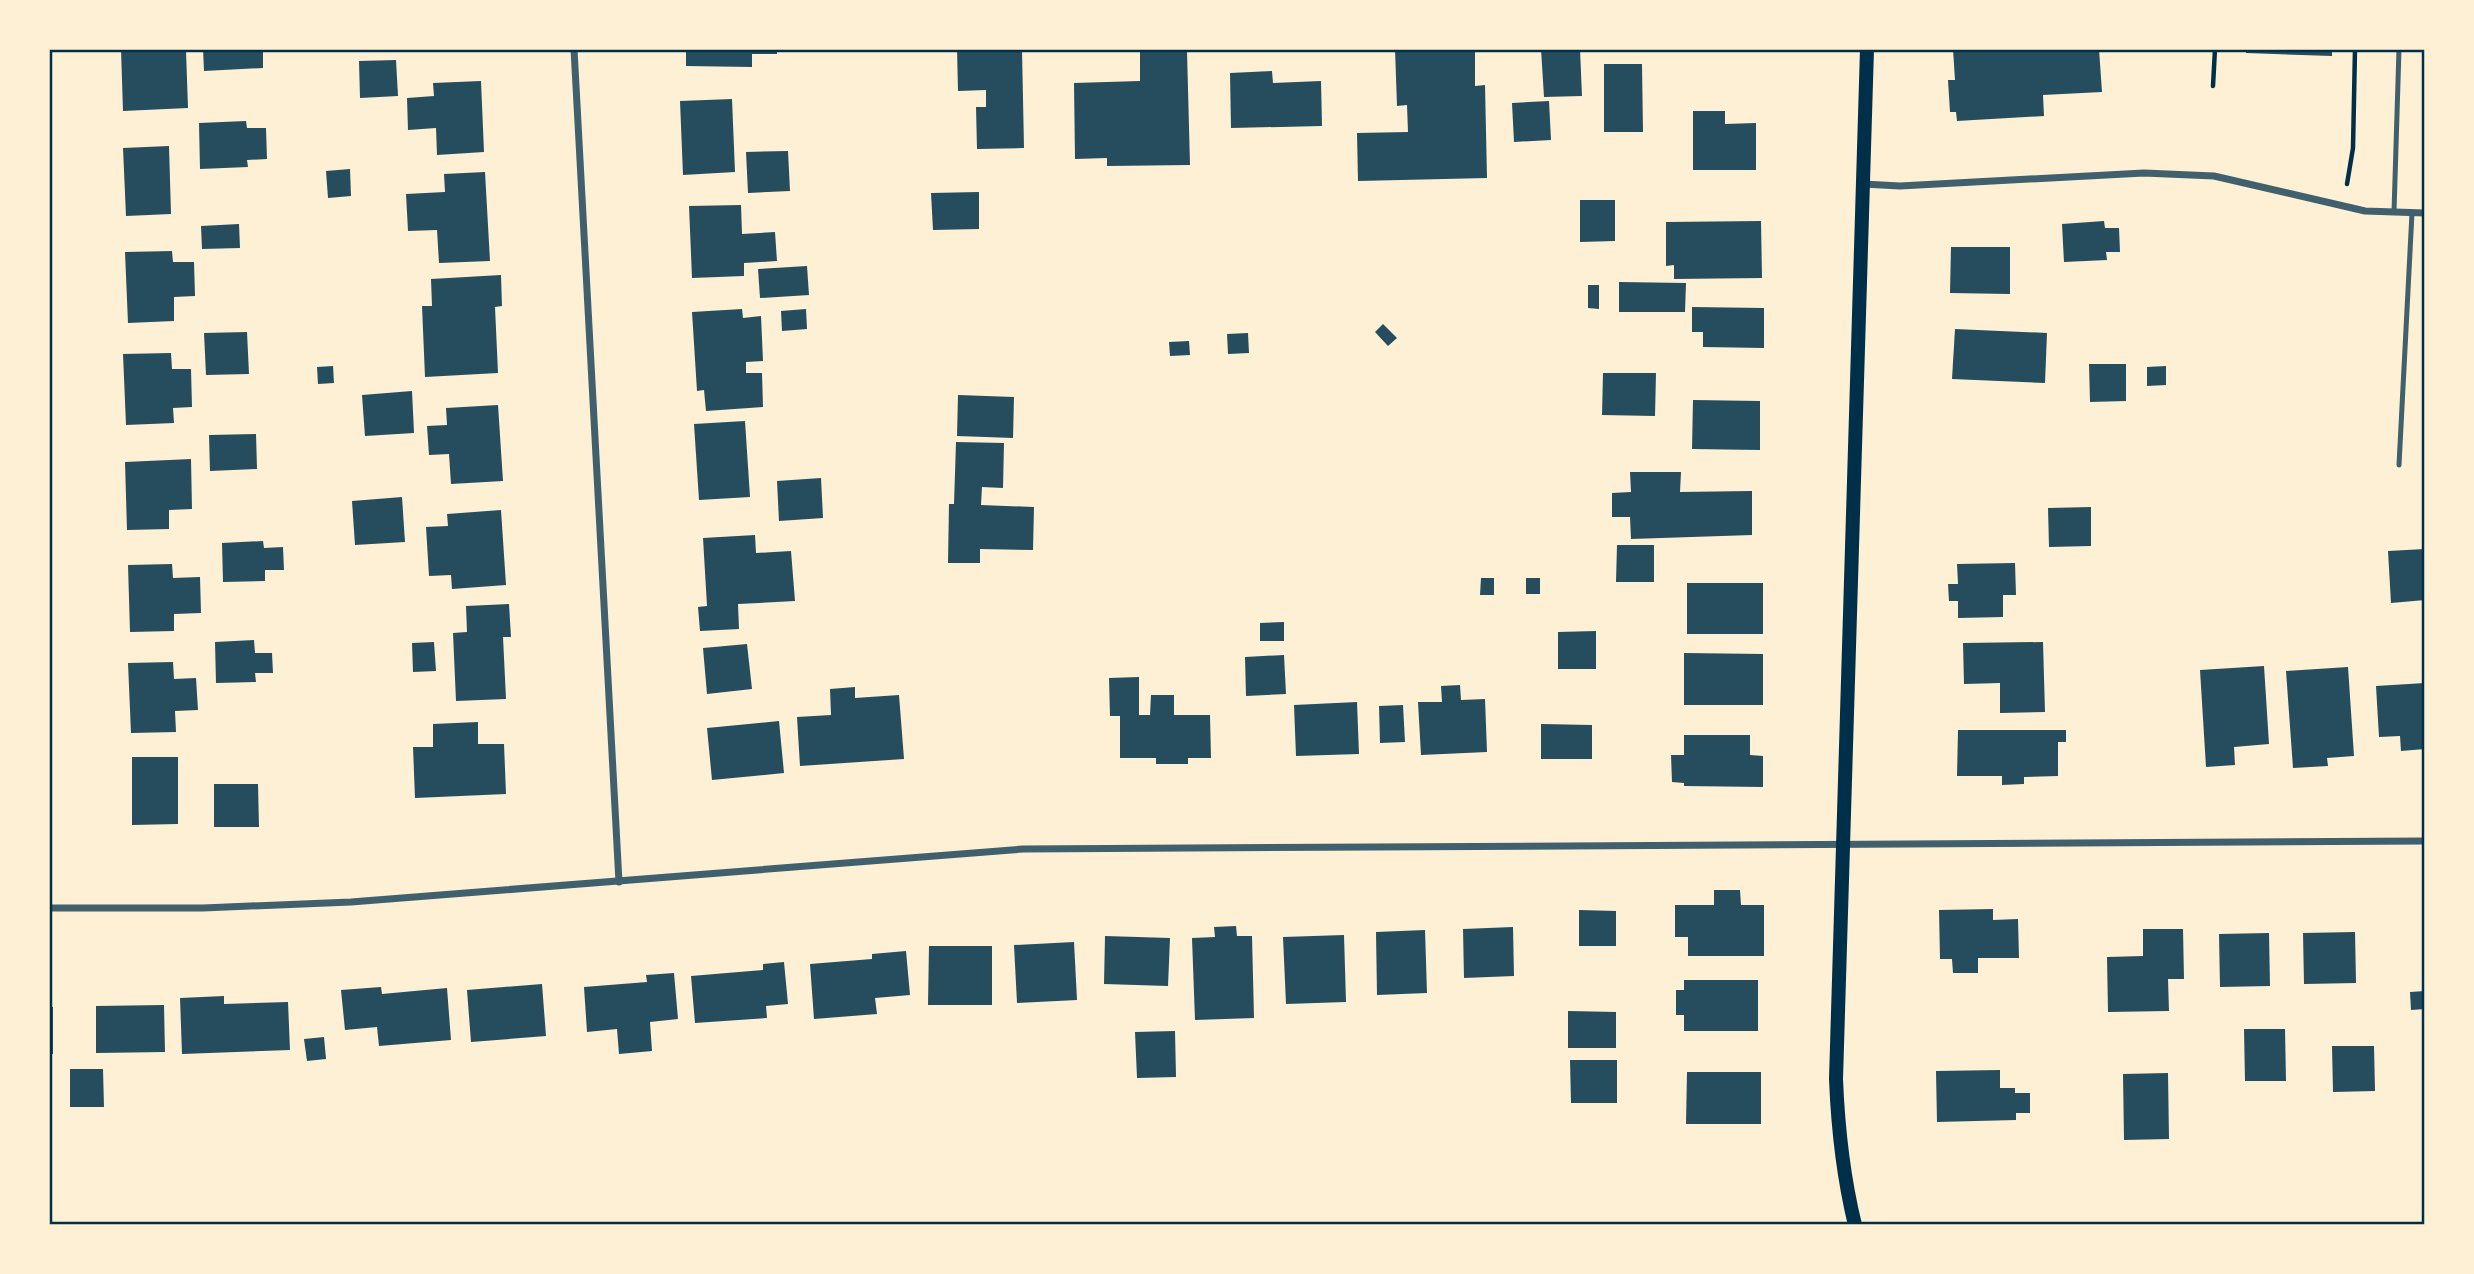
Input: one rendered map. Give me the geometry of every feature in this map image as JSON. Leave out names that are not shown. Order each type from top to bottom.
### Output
[{"type":"main road","points":[[1855,1225],[1841,1155],[1836,1079],[1867,49]]},
{"type":"street","points":[[574,49],[619,882]]},
{"type":"street","points":[[1863,184],[1900,186],[2130,174],[2183,174],[2214,176],[2365,211],[2425,213]]},
{"type":"street","points":[[49,908],[190,909],[278,906],[1023,849],[2425,841]]},
{"type":"lane","points":[[2394,212],[2399,49]]},
{"type":"lane","points":[[2399,465],[2413,213]]},
{"type":"path","points":[[2213,86],[2215,49]]},
{"type":"path","points":[[2343,206],[2353,148],[2355,49]]},
{"type":"building","points":[[121,49],[186,51],[188,108],[123,111]]},
{"type":"building","points":[[203,49],[263,49],[263,68],[204,71]]},
{"type":"building","points":[[686,49],[777,49],[777,54],[752,54],[752,67],[686,66]]},
{"type":"building","points":[[957,49],[1022,49],[1024,148],[977,149],[976,107],[986,107],[986,90],[958,91]]},
{"type":"building","points":[[1395,49],[1475,49],[1475,86],[1485,85],[1487,178],[1358,181],[1357,133],[1408,132],[1407,105],[1397,106]]},
{"type":"building","points":[[1541,49],[1580,49],[1582,96],[1544,97]]},
{"type":"building","points":[[1953,49],[2099,49],[2102,92],[2043,95],[2044,116],[1957,121],[1956,112],[1950,112],[1948,80],[1955,80]]},
{"type":"building","points":[[2246,49],[2332,49],[2332,56],[2246,53]]},
{"type":"building","points":[[1187,51],[1190,165],[1107,166],[1107,158],[1075,159],[1074,83],[1140,81],[1140,52]]},
{"type":"building","points":[[396,60],[398,96],[360,98],[359,61]]},
{"type":"building","points":[[1604,64],[1642,64],[1643,132],[1604,132]]},
{"type":"building","points":[[1272,71],[1273,83],[1321,81],[1322,126],[1231,128],[1230,73]]},
{"type":"building","points":[[481,81],[484,152],[437,155],[436,128],[408,130],[407,98],[434,96],[433,83]]},
{"type":"building","points":[[732,99],[735,172],[683,175],[680,101]]},
{"type":"building","points":[[1549,101],[1551,140],[1514,142],[1512,103]]},
{"type":"building","points":[[1693,111],[1725,111],[1725,124],[1756,123],[1756,170],[1693,170]]},
{"type":"building","points":[[246,121],[247,128],[266,128],[267,159],[247,160],[248,167],[200,169],[199,123]]},
{"type":"building","points":[[169,146],[171,214],[126,216],[123,148]]},
{"type":"building","points":[[788,151],[790,191],[748,193],[746,152]]},
{"type":"building","points":[[350,169],[351,196],[328,198],[326,171]]},
{"type":"building","points":[[485,172],[490,261],[439,263],[437,230],[408,231],[406,194],[445,192],[444,174]]},
{"type":"building","points":[[979,192],[979,229],[933,230],[931,193]]},
{"type":"building","points":[[1580,200],[1615,200],[1615,241],[1580,242]]},
{"type":"building","points":[[741,205],[742,234],[775,232],[777,261],[744,263],[744,276],[692,278],[689,206]]},
{"type":"building","points":[[1761,221],[1762,278],[1674,279],[1674,265],[1666,266],[1666,222]]},
{"type":"building","points":[[2104,221],[2105,228],[2119,228],[2120,252],[2106,252],[2107,260],[2064,262],[2062,224]]},
{"type":"building","points":[[239,224],[240,248],[202,249],[201,226]]},
{"type":"building","points":[[1951,247],[2010,247],[2010,294],[1950,293]]},
{"type":"building","points":[[172,251],[173,262],[194,262],[195,296],[174,297],[174,321],[128,323],[125,252]]},
{"type":"building","points":[[807,266],[809,295],[760,298],[758,269]]},
{"type":"building","points":[[501,275],[502,306],[495,307],[498,373],[425,377],[422,306],[432,306],[431,279]]},
{"type":"building","points":[[1619,282],[1686,283],[1685,312],[1619,312]]},
{"type":"building","points":[[1588,285],[1599,285],[1599,309],[1588,308]]},
{"type":"building","points":[[1692,307],[1764,308],[1764,348],[1703,347],[1703,332],[1692,332]]},
{"type":"building","points":[[742,309],[743,318],[761,316],[763,361],[746,362],[746,373],[762,373],[763,407],[706,411],[704,390],[697,391],[692,312]]},
{"type":"building","points":[[806,309],[807,329],[782,331],[781,311]]},
{"type":"building","points":[[1383,324],[1397,338],[1388,346],[1375,332]]},
{"type":"building","points":[[1955,329],[2047,333],[2045,383],[1952,379]]},
{"type":"building","points":[[247,332],[249,374],[206,375],[204,333]]},
{"type":"building","points":[[1248,333],[1249,353],[1228,354],[1227,334]]},
{"type":"building","points":[[1189,341],[1190,355],[1170,356],[1169,342]]},
{"type":"building","points":[[171,353],[172,369],[191,369],[192,407],[173,408],[174,423],[126,425],[123,354]]},
{"type":"building","points":[[2089,364],[2126,364],[2126,401],[2090,402]]},
{"type":"building","points":[[333,366],[334,383],[318,384],[317,367]]},
{"type":"building","points":[[2166,366],[2166,385],[2147,386],[2147,367]]},
{"type":"building","points":[[1603,373],[1656,373],[1655,416],[1602,415]]},
{"type":"building","points":[[412,391],[414,433],[365,436],[362,395]]},
{"type":"building","points":[[958,395],[1014,397],[1013,438],[957,436]]},
{"type":"building","points":[[1693,400],[1760,401],[1760,450],[1692,449]]},
{"type":"building","points":[[498,405],[503,481],[451,484],[449,454],[429,455],[427,426],[447,425],[446,408]]},
{"type":"building","points":[[745,421],[750,497],[699,500],[694,424]]},
{"type":"building","points":[[256,434],[257,469],[210,471],[209,435]]},
{"type":"building","points":[[956,442],[1004,443],[1003,488],[982,487],[981,505],[1034,507],[1033,550],[980,549],[980,563],[948,563],[949,504],[954,504]]},
{"type":"building","points":[[191,459],[192,509],[169,510],[169,529],[127,530],[125,462]]},
{"type":"building","points":[[1630,472],[1681,472],[1680,492],[1752,491],[1752,535],[1631,539],[1630,517],[1612,517],[1612,493],[1631,492]]},
{"type":"building","points":[[821,478],[823,518],[779,521],[777,481]]},
{"type":"building","points":[[402,497],[405,542],[355,545],[352,501]]},
{"type":"building","points":[[2091,507],[2091,546],[2049,547],[2048,508]]},
{"type":"building","points":[[501,510],[506,585],[452,589],[451,575],[429,576],[426,527],[448,526],[447,514]]},
{"type":"building","points":[[755,535],[756,553],[791,551],[795,601],[738,604],[739,629],[700,631],[698,607],[707,606],[703,538]]},
{"type":"building","points":[[263,541],[264,548],[283,547],[284,570],[265,570],[265,581],[223,582],[222,543]]},
{"type":"building","points":[[1617,545],[1654,545],[1654,582],[1616,582]]},
{"type":"building","points":[[2425,549],[2425,600],[2391,603],[2388,551]]},
{"type":"building","points":[[2015,563],[2016,595],[2003,595],[2003,617],[1958,618],[1958,601],[1949,601],[1948,584],[1958,584],[1957,564]]},
{"type":"building","points":[[172,564],[173,578],[200,577],[201,613],[174,614],[174,631],[130,632],[128,565]]},
{"type":"building","points":[[1481,578],[1494,578],[1494,595],[1480,595]]},
{"type":"building","points":[[1526,578],[1540,578],[1540,594],[1526,594]]},
{"type":"building","points":[[1687,583],[1763,583],[1763,634],[1687,634]]},
{"type":"building","points":[[509,604],[511,637],[503,637],[506,699],[456,701],[453,633],[467,632],[466,606]]},
{"type":"building","points":[[1284,622],[1284,641],[1260,641],[1260,623]]},
{"type":"building","points":[[1596,631],[1596,669],[1558,669],[1558,632]]},
{"type":"building","points":[[254,640],[255,653],[272,653],[273,673],[255,673],[256,682],[216,683],[215,642]]},
{"type":"building","points":[[434,642],[436,671],[413,672],[412,643]]},
{"type":"building","points":[[2043,642],[2045,712],[2000,713],[2000,683],[1964,684],[1963,643]]},
{"type":"building","points":[[747,644],[752,689],[707,694],[703,648]]},
{"type":"building","points":[[1684,653],[1763,654],[1763,705],[1684,705]]},
{"type":"building","points":[[1284,655],[1286,694],[1246,696],[1245,657]]},
{"type":"building","points":[[173,662],[174,679],[196,678],[198,710],[175,711],[176,732],[131,733],[128,663]]},
{"type":"building","points":[[2264,666],[2269,744],[2234,747],[2235,765],[2206,767],[2200,670]]},
{"type":"building","points":[[2348,667],[2354,756],[2327,758],[2328,766],[2293,768],[2286,671]]},
{"type":"building","points":[[1139,677],[1139,715],[1150,715],[1151,695],[1174,695],[1174,715],[1210,715],[1211,758],[1188,758],[1188,764],[1156,764],[1156,758],[1120,758],[1120,716],[1110,716],[1109,678]]},
{"type":"building","points":[[2425,683],[2425,749],[2401,751],[2400,736],[2379,737],[2376,686]]},
{"type":"building","points":[[1460,685],[1461,700],[1485,699],[1487,752],[1421,755],[1418,702],[1442,702],[1441,686]]},
{"type":"building","points":[[855,687],[855,698],[899,695],[904,759],[800,766],[797,717],[831,715],[830,689]]},
{"type":"building","points":[[1357,702],[1359,754],[1296,756],[1294,705]]},
{"type":"building","points":[[1403,705],[1405,742],[1380,743],[1379,706]]},
{"type":"building","points":[[779,721],[784,773],[712,780],[707,728]]},
{"type":"building","points":[[478,722],[478,744],[504,744],[506,794],[415,798],[413,747],[433,747],[433,724]]},
{"type":"building","points":[[1541,724],[1592,725],[1592,759],[1541,759]]},
{"type":"building","points":[[1958,730],[2066,730],[2066,742],[2058,742],[2058,776],[2024,777],[2024,784],[2002,785],[2002,776],[1957,776]]},
{"type":"building","points":[[1684,735],[1750,735],[1750,755],[1763,756],[1763,787],[1684,786],[1684,783],[1672,782],[1671,755],[1684,755]]},
{"type":"building","points":[[132,757],[178,757],[178,824],[132,825]]},
{"type":"building","points":[[214,784],[258,784],[259,827],[214,827]]},
{"type":"building","points":[[1714,890],[1740,890],[1741,905],[1764,905],[1764,956],[1688,956],[1688,937],[1675,937],[1675,905],[1714,905]]},
{"type":"building","points":[[1993,909],[1993,920],[2018,919],[2019,958],[1978,958],[1978,973],[1953,973],[1952,959],[1940,959],[1939,910]]},
{"type":"building","points":[[1579,910],[1616,911],[1616,946],[1579,946]]},
{"type":"building","points":[[1236,926],[1237,936],[1252,936],[1254,1018],[1195,1020],[1192,938],[1215,937],[1214,927]]},
{"type":"building","points":[[1513,927],[1514,976],[1464,978],[1463,929]]},
{"type":"building","points":[[2143,929],[2183,929],[2184,979],[2168,979],[2169,1011],[2108,1012],[2107,957],[2143,956]]},
{"type":"building","points":[[1425,930],[1427,993],[1377,995],[1376,932]]},
{"type":"building","points":[[2355,932],[2356,983],[2304,984],[2303,933]]},
{"type":"building","points":[[2269,933],[2270,986],[2220,987],[2219,934]]},
{"type":"building","points":[[1344,935],[1346,1002],[1286,1004],[1283,937]]},
{"type":"building","points":[[1105,936],[1170,938],[1168,986],[1104,984]]},
{"type":"building","points":[[1074,942],[1077,1000],[1017,1003],[1014,945]]},
{"type":"building","points":[[929,946],[992,946],[992,1005],[928,1005]]},
{"type":"building","points":[[906,951],[910,995],[875,998],[877,1014],[814,1019],[810,964],[872,959],[872,954]]},
{"type":"building","points":[[784,962],[788,1004],[766,1006],[767,1018],[695,1023],[691,976],[763,970],[763,964]]},
{"type":"building","points":[[674,973],[678,1019],[650,1022],[652,1051],[619,1054],[617,1029],[587,1032],[584,987],[647,982],[646,975]]},
{"type":"building","points":[[1684,980],[1758,980],[1758,1031],[1684,1031],[1684,1015],[1676,1015],[1676,990],[1684,990]]},
{"type":"building","points":[[542,984],[546,1036],[471,1042],[467,990]]},
{"type":"building","points":[[381,987],[382,994],[447,988],[451,1040],[379,1046],[377,1027],[345,1030],[341,990]]},
{"type":"building","points":[[2425,991],[2425,1009],[2411,1010],[2410,992]]},
{"type":"building","points":[[224,996],[224,1004],[288,1002],[290,1050],[182,1054],[180,998]]},
{"type":"building","points":[[164,1005],[165,1052],[96,1053],[96,1006]]},
{"type":"building","points":[[49,1007],[53,1007],[53,1054],[49,1054]]},
{"type":"building","points":[[1568,1011],[1616,1012],[1616,1048],[1568,1048]]},
{"type":"building","points":[[2244,1029],[2285,1029],[2286,1081],[2245,1081]]},
{"type":"building","points":[[1175,1031],[1176,1077],[1137,1078],[1135,1032]]},
{"type":"building","points":[[324,1037],[326,1059],[307,1061],[304,1039]]},
{"type":"building","points":[[2332,1046],[2374,1046],[2375,1091],[2333,1092]]},
{"type":"building","points":[[1570,1060],[1617,1060],[1617,1103],[1571,1103]]},
{"type":"building","points":[[70,1069],[103,1069],[104,1107],[70,1107]]},
{"type":"building","points":[[2000,1070],[2000,1088],[2015,1088],[2015,1093],[2030,1093],[2030,1113],[2016,1113],[2016,1120],[1937,1122],[1936,1071]]},
{"type":"building","points":[[1687,1072],[1761,1072],[1761,1124],[1686,1124]]},
{"type":"building","points":[[2168,1073],[2169,1139],[2124,1140],[2123,1074]]}]
